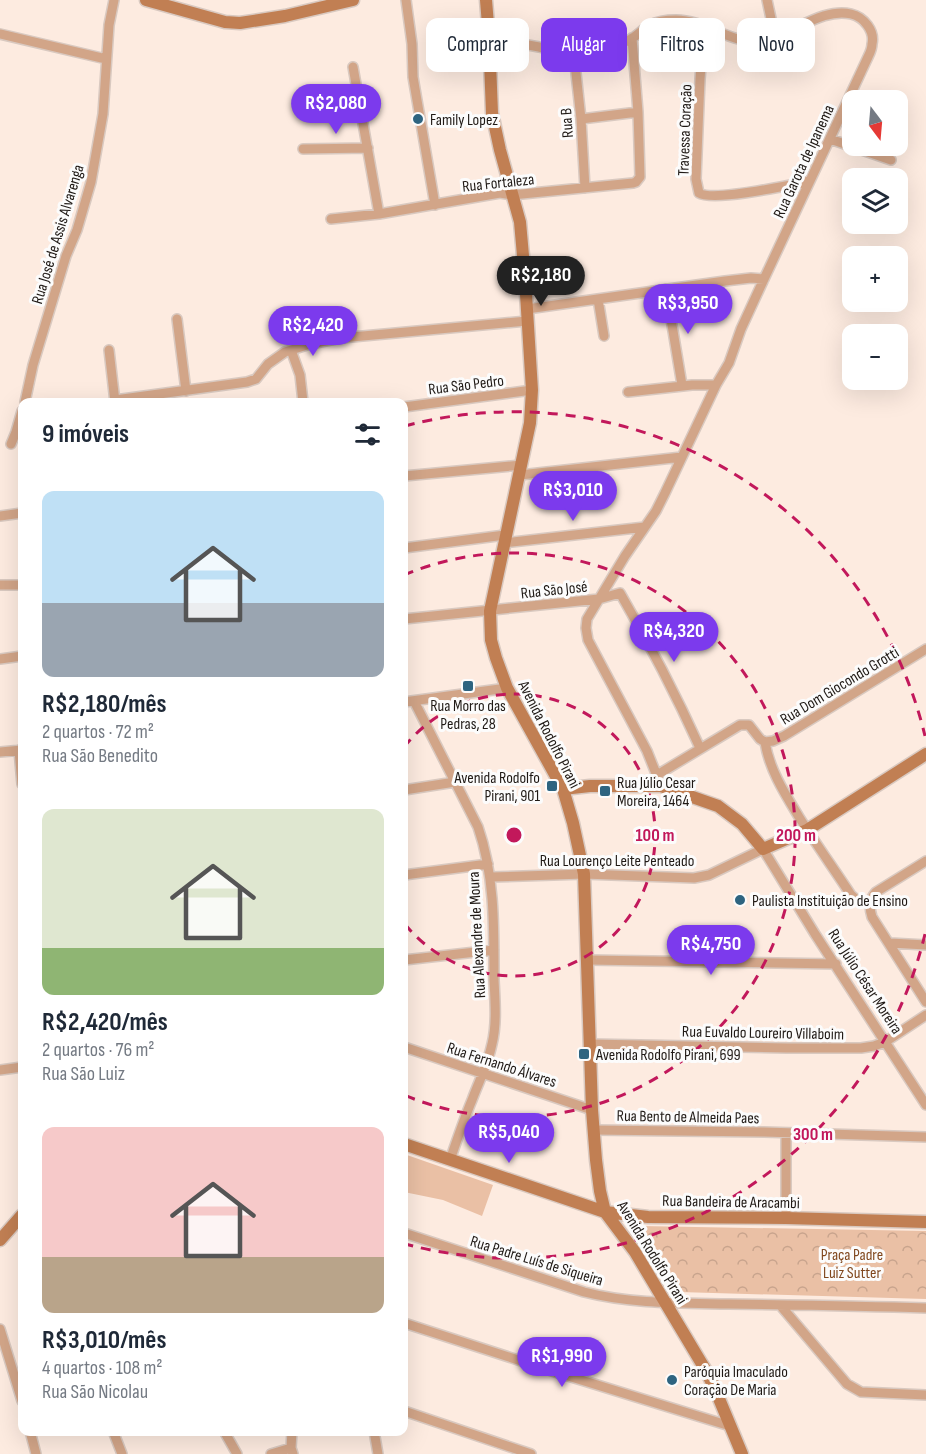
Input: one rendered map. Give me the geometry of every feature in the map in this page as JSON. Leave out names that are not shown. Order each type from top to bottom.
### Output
[{"type":"main road","points":[[146,0],[225,22],[240,23],[285,16],[353,0]]},
{"type":"main road","name":"Avenida Rodolfo Pirani","points":[[486,0],[487,18]]},
{"type":"main road","name":"Avenida Rodolfo Pirani","points":[[490,72],[492,113],[520,222],[532,390],[530,423],[490,611],[491,640],[507,688],[562,789],[573,823],[584,874],[593,1130],[605,1212],[635,1252],[705,1369],[742,1454]]},
{"type":"main road","name":"Rua Lourenço Leite Penteado","points":[[763,849],[807,830],[926,754]]},
{"type":"main road","name":"Rua Júlio César Moreira","points":[[562,789],[659,780],[718,806],[742,824],[763,849]]},
{"type":"main road","name":"Rua Bandeira de Aracambi","points":[[408,1145],[605,1212],[648,1216],[926,1222]]},
{"type":"main road","points":[[0,1240],[18,1220]]},
{"type":"street","name":"Rua José de Assis Alvarenga","points":[[26,398],[33,365],[91,182],[103,114],[109,26],[114,0]]},
{"type":"street","points":[[406,0],[412,44],[413,77],[435,205]]},
{"type":"street","points":[[767,0],[771,18]]},
{"type":"street","name":"Rua Garota de Ipanema","points":[[659,780],[647,751],[588,640],[586,623],[625,556],[656,510],[716,385],[729,363],[764,279],[873,44],[870,28],[853,14],[827,15],[815,20]]},
{"type":"street","name":"Rua Garota de Ipanema","points":[[627,41],[639,33]]},
{"type":"street","points":[[1,38],[106,60]]},
{"type":"street","points":[[581,119],[638,112],[633,38]]},
{"type":"street","points":[[353,67],[379,214]]},
{"type":"street","name":"Rua B","points":[[576,72],[585,188]]},
{"type":"street","name":"Travessa Coração","points":[[701,72],[696,178],[699,193],[705,196],[741,194],[810,181]]},
{"type":"street","name":"Rua Fortaleza","points":[[331,219],[379,214],[500,193],[512,195],[636,182],[640,177],[638,112]]},
{"type":"street","points":[[830,139],[891,160]]},
{"type":"street","points":[[303,149],[368,148]]},
{"type":"street","points":[[136,398],[251,381],[256,379],[275,358],[291,350],[341,338],[527,315],[598,299],[751,278],[764,279]]},
{"type":"street","points":[[666,290],[682,386]]},
{"type":"street","points":[[598,299],[604,336]]},
{"type":"street","points":[[177,319],[186,391]]},
{"type":"street","points":[[109,350],[115,398]]},
{"type":"street","points":[[291,350],[300,375],[303,398]]},
{"type":"street","points":[[628,392],[704,384],[716,385]]},
{"type":"street","name":"Rua São Pedro","points":[[408,406],[532,390]]},
{"type":"street","points":[[18,425],[11,444],[18,443]]},
{"type":"street","points":[[408,476],[521,470],[682,457]]},
{"type":"street","points":[[0,516],[18,514]]},
{"type":"street","points":[[408,548],[645,527]]},
{"type":"street","points":[[0,585],[18,585]]},
{"type":"street","name":"Rua São José","points":[[408,619],[599,599],[620,592],[639,625],[700,748]]},
{"type":"street","name":"Rua Dom Giocondo Grotti","points":[[765,742],[784,736],[926,649]]},
{"type":"street","points":[[0,659],[18,657]]},
{"type":"street","points":[[408,702],[507,688]]},
{"type":"street","name":"Rua Alexandre de Moura","points":[[414,701],[478,827],[491,878],[495,1027],[483,1074],[450,1160]]},
{"type":"street","points":[[659,780],[700,748],[735,727],[749,725],[765,742],[767,754],[782,790],[851,895],[859,902],[870,903]]},
{"type":"street","points":[[0,752],[18,750]]},
{"type":"street","points":[[408,789],[455,782]]},
{"type":"street","name":"Rua Lourenço Leite Penteado","points":[[491,878],[584,874],[694,878],[709,875],[763,849]]},
{"type":"street","name":"Rua Júlio César Moreira","points":[[763,849],[926,1105]]},
{"type":"street","points":[[926,861],[876,892],[870,903],[872,917],[926,1002]]},
{"type":"street","points":[[408,874],[488,864]]},
{"type":"street","points":[[890,943],[926,945]]},
{"type":"street","points":[[408,960],[494,950]]},
{"type":"street","points":[[588,960],[836,964]]},
{"type":"street","name":"Rua Euvaldo Loureiro Villaboim","points":[[590,1044],[861,1048],[885,1042],[926,1015]]},
{"type":"street","name":"Rua Fernando Álvares","points":[[408,1048],[592,1110]]},
{"type":"street","points":[[0,1070],[18,1068]]},
{"type":"street","name":"Rua Bento de Almeida Paes","points":[[593,1130],[926,1137]]},
{"type":"street","points":[[786,1133],[786,1218]]},
{"type":"street","name":"Rua Padre Luís de Siqueira","points":[[408,1234],[600,1296],[632,1301],[926,1308]]},
{"type":"street","points":[[780,1305],[847,1384],[861,1392],[926,1395]]},
{"type":"street","points":[[408,1324],[730,1426]]},
{"type":"street","points":[[0,1329],[18,1374]]},
{"type":"street","points":[[408,1412],[531,1454]]},
{"type":"street","points":[[31,1436],[36,1454]]},
{"type":"street","points":[[115,1436],[122,1454]]},
{"type":"street","points":[[227,1436],[237,1454]]},
{"type":"street","points":[[375,1436],[378,1454]]},
{"type":"street","points":[[271,1454],[292,1451]]},
{"type":"green space","points":[[408,1155],[493,1185],[482,1216],[443,1200],[408,1193]]},
{"type":"green space","name":"Praça Padre Luiz Sutter","points":[[637,1227],[926,1231],[926,1299],[679,1292],[668,1285],[636,1234]]},
{"type":"place","name":"Family Lopez","points":[[418,119]]},
{"type":"place","name":"Rua Morro das Pedras, 28","points":[[468,686]]},
{"type":"place","name":"Avenida Rodolfo Pirani, 901","points":[[552,786]]},
{"type":"place","name":"Rua Júlio Cesar Moreira, 1464","points":[[605,791]]},
{"type":"place","name":"Paulista Instituição de Ensino","points":[[740,900]]},
{"type":"place","name":"Avenida Rodolfo Pirani, 699","points":[[584,1054]]},
{"type":"place","name":"Paróquia Imaculado Coração De Maria","points":[[672,1380]]}]
